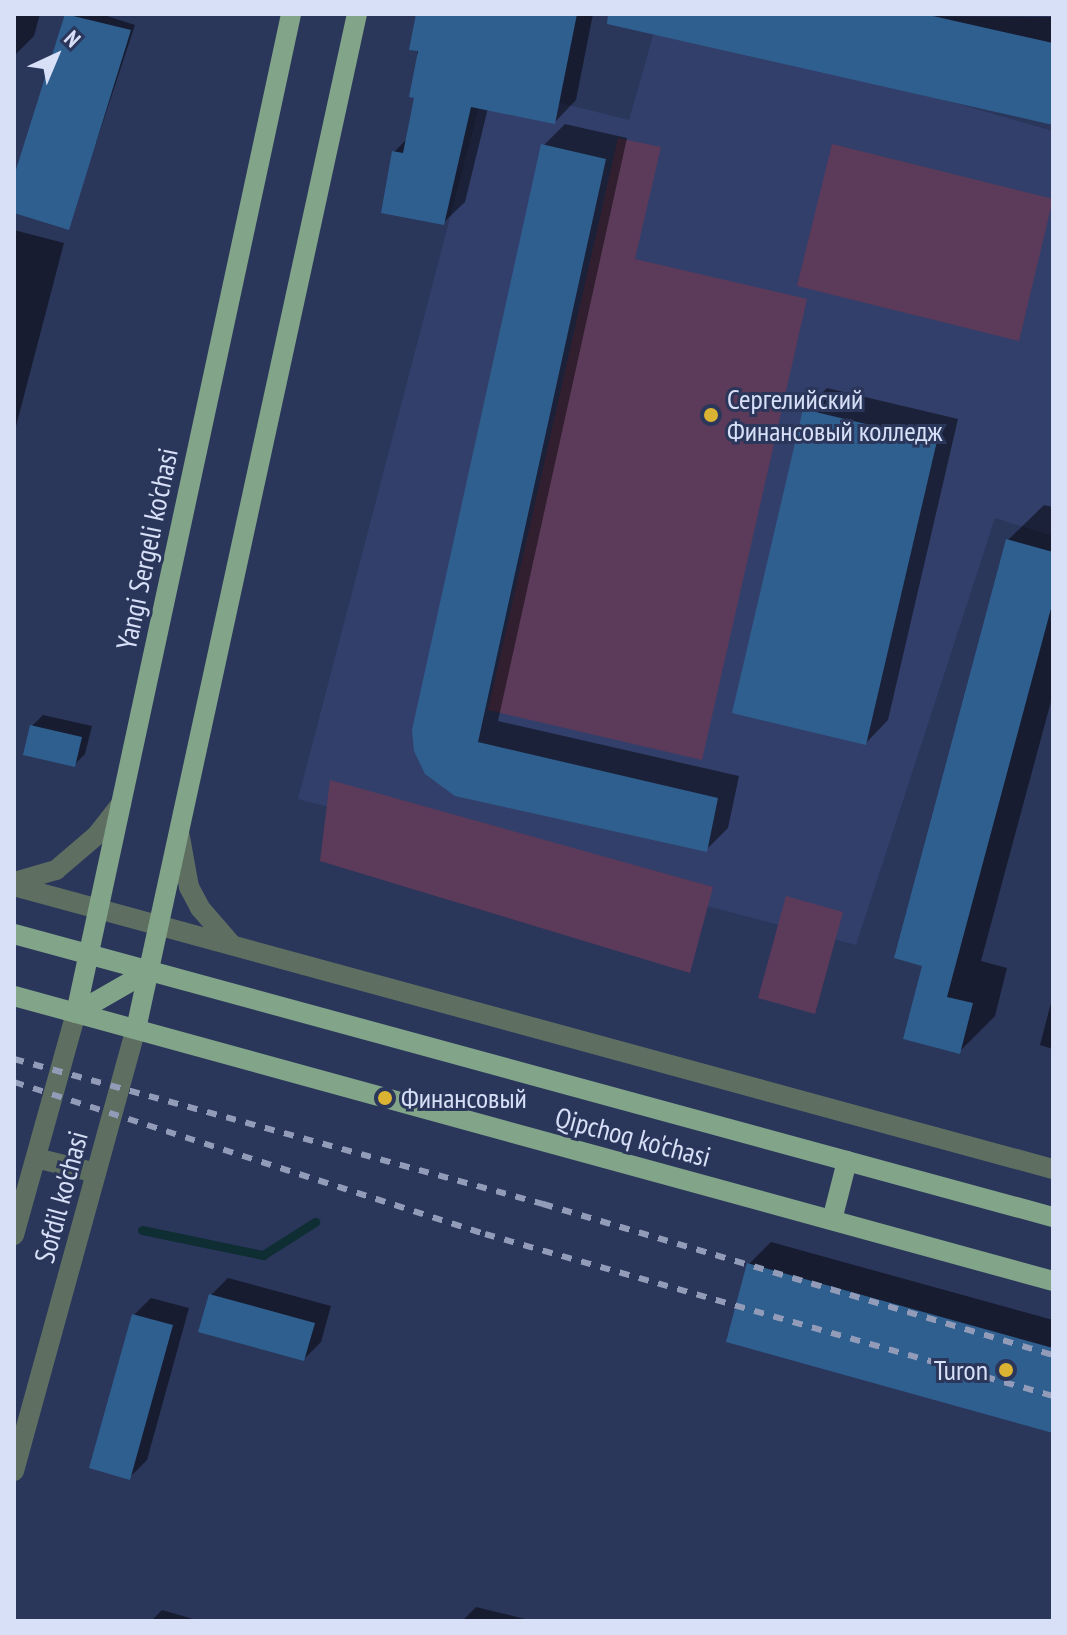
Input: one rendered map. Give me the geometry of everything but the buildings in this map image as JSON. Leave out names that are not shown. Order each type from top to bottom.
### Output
[{"type":"main road","name":"Yangi Sergeli ko'chasi","points":[[76,1013],[291,14]]},
{"type":"main road","points":[[136,1029],[357,14]]},
{"type":"main road","name":"Qipchoq ko'chasi","points":[[14,934],[1053,1217]]},
{"type":"main road","points":[[76,1013],[149,971]]},
{"type":"main road","name":"Qipchoq ko'chasi","points":[[14,996],[1053,1281]]},
{"type":"main road","points":[[832,1220],[847,1161]]},
{"type":"street","points":[[14,884],[56,870],[97,835],[121,804]]},
{"type":"street","points":[[181,820],[182,864],[189,887],[207,917],[235,948]]},
{"type":"street","points":[[14,884],[158,927],[1053,1169]]},
{"type":"street","name":"Sofdil ko'chasi","points":[[14,1235],[76,1013]]},
{"type":"street","name":"Sofdil ko'chasi","points":[[14,1471],[136,1029]]},
{"type":"street","points":[[36,1158],[96,1173]]},
{"type":"shaded area","name":"Сергелийский Финансовый колледж","points":[[658,18],[1053,131],[1053,536],[995,518],[856,945],[298,799],[485,84],[629,120]]},
{"type":"shaded area","points":[[618,138],[661,147],[635,259],[807,299],[702,760],[488,710]]},
{"type":"shaded area","points":[[832,144],[1053,199],[1019,341],[797,286]]},
{"type":"shaded area","points":[[330,780],[713,887],[690,973],[320,861]]},
{"type":"shaded area","points":[[786,896],[843,912],[815,1014],[758,998]]},
{"type":"waterway","points":[[142,1230],[263,1255],[315,1222]]},
{"type":"railway","points":[[14,1059],[543,1204],[1053,1355]]},
{"type":"railway","points":[[14,1082],[485,1234],[1053,1396]]},
{"type":"place","name":"Сергелийский Финансовый колледж","points":[[711,415]]},
{"type":"place","name":"Финансовый","points":[[385,1098]]},
{"type":"place","name":"Turon","points":[[1006,1370]]}]
